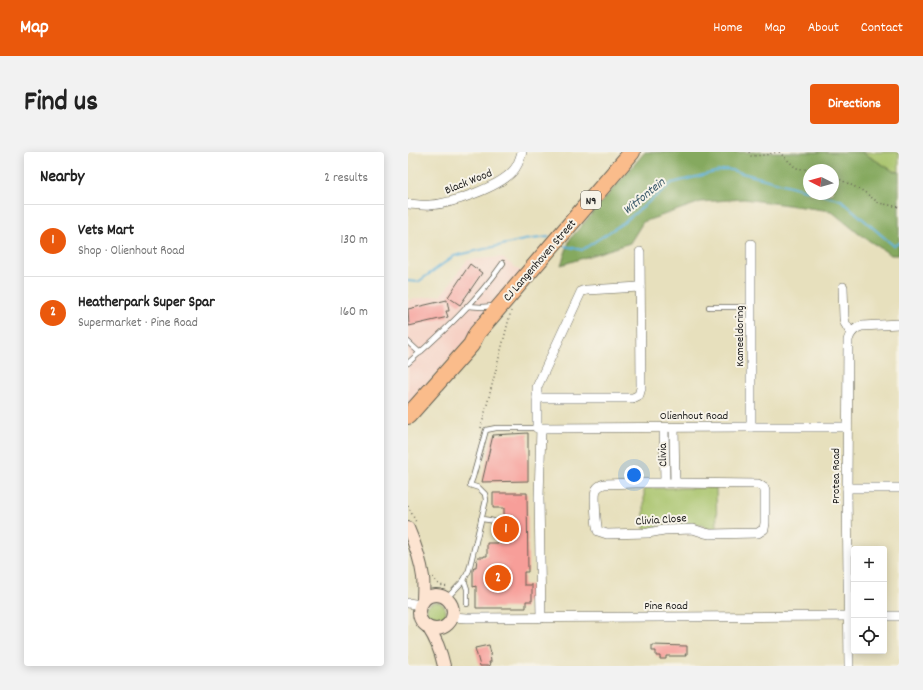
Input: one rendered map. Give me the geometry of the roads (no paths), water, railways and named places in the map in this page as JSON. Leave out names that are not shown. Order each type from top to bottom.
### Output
[{"type":"highway","name":"CJ Langenhoven Street","points":[[408,420],[411,409],[457,350],[466,340],[477,333],[632,152]]},
{"type":"main road","points":[[413,527],[414,543],[427,574],[443,597],[450,603],[452,608],[450,621],[444,640],[444,663]]},
{"type":"main road","points":[[422,604],[423,585],[427,574]]},
{"type":"main road","points":[[443,597],[430,596],[422,604],[419,610],[420,618],[428,627],[436,641],[444,663]]},
{"type":"main road","points":[[428,627],[436,629],[442,628],[450,621]]},
{"type":"street","name":"Black Wood","points":[[408,204],[444,204],[471,195],[509,175],[518,164],[522,152]]},
{"type":"street","name":"Kameeldoring","points":[[751,244],[751,427]]},
{"type":"street","points":[[537,398],[633,398],[639,395],[641,388],[640,252]]},
{"type":"street","points":[[541,618],[538,385],[581,292],[584,290],[640,287]]},
{"type":"street","points":[[843,287],[844,318],[845,323],[851,333],[858,327],[862,326],[899,324]]},
{"type":"street","name":"Protea Road","points":[[848,666],[851,616],[847,488],[847,427],[848,340],[851,333]]},
{"type":"street","name":"Olienhout Road","points":[[539,428],[847,427]]},
{"type":"street","name":"Clivia","points":[[664,428],[665,483]]},
{"type":"street","name":"Clivia","points":[[674,428],[675,483]]},
{"type":"street","name":"Clivia Close","points":[[675,483],[758,484],[764,488],[765,494],[764,529],[758,533],[710,534],[693,529],[664,530],[648,533],[607,534],[598,531],[596,522],[596,490],[599,486],[604,484],[675,483]]},
{"type":"street","points":[[847,488],[899,488]]},
{"type":"street","points":[[408,603],[422,604]]},
{"type":"street","name":"Pine Road","points":[[450,621],[459,618],[851,616]]},
{"type":"street","points":[[887,616],[899,616]]},
{"type":"lane","points":[[408,363],[420,353],[486,286],[503,263]]},
{"type":"lane","points":[[467,306],[492,306],[522,280]]},
{"type":"lane","points":[[709,307],[751,307]]},
{"type":"lane","points":[[408,342],[420,353]]},
{"type":"lane","points":[[443,597],[464,580],[469,570],[486,500],[485,494],[479,488],[470,485],[486,430],[496,428],[539,428]]},
{"type":"lane","points":[[481,519],[496,522],[497,536]]},
{"type":"lane","points":[[464,580],[467,589],[467,604]]},
{"type":"waterway","name":"Witfontein","points":[[565,246],[582,250],[623,223],[672,183],[727,169],[803,189]]},
{"type":"waterway","name":"Witfontein","points":[[839,199],[894,246],[899,243]]},
{"type":"waterway","name":"Witfontein","points":[[408,281],[418,282],[454,256],[524,240],[549,237]]},
{"type":"place","name":"Vets Mart","points":[[506,529]]},
{"type":"place","name":"Heatherpark Super Spar","points":[[498,578]]}]
